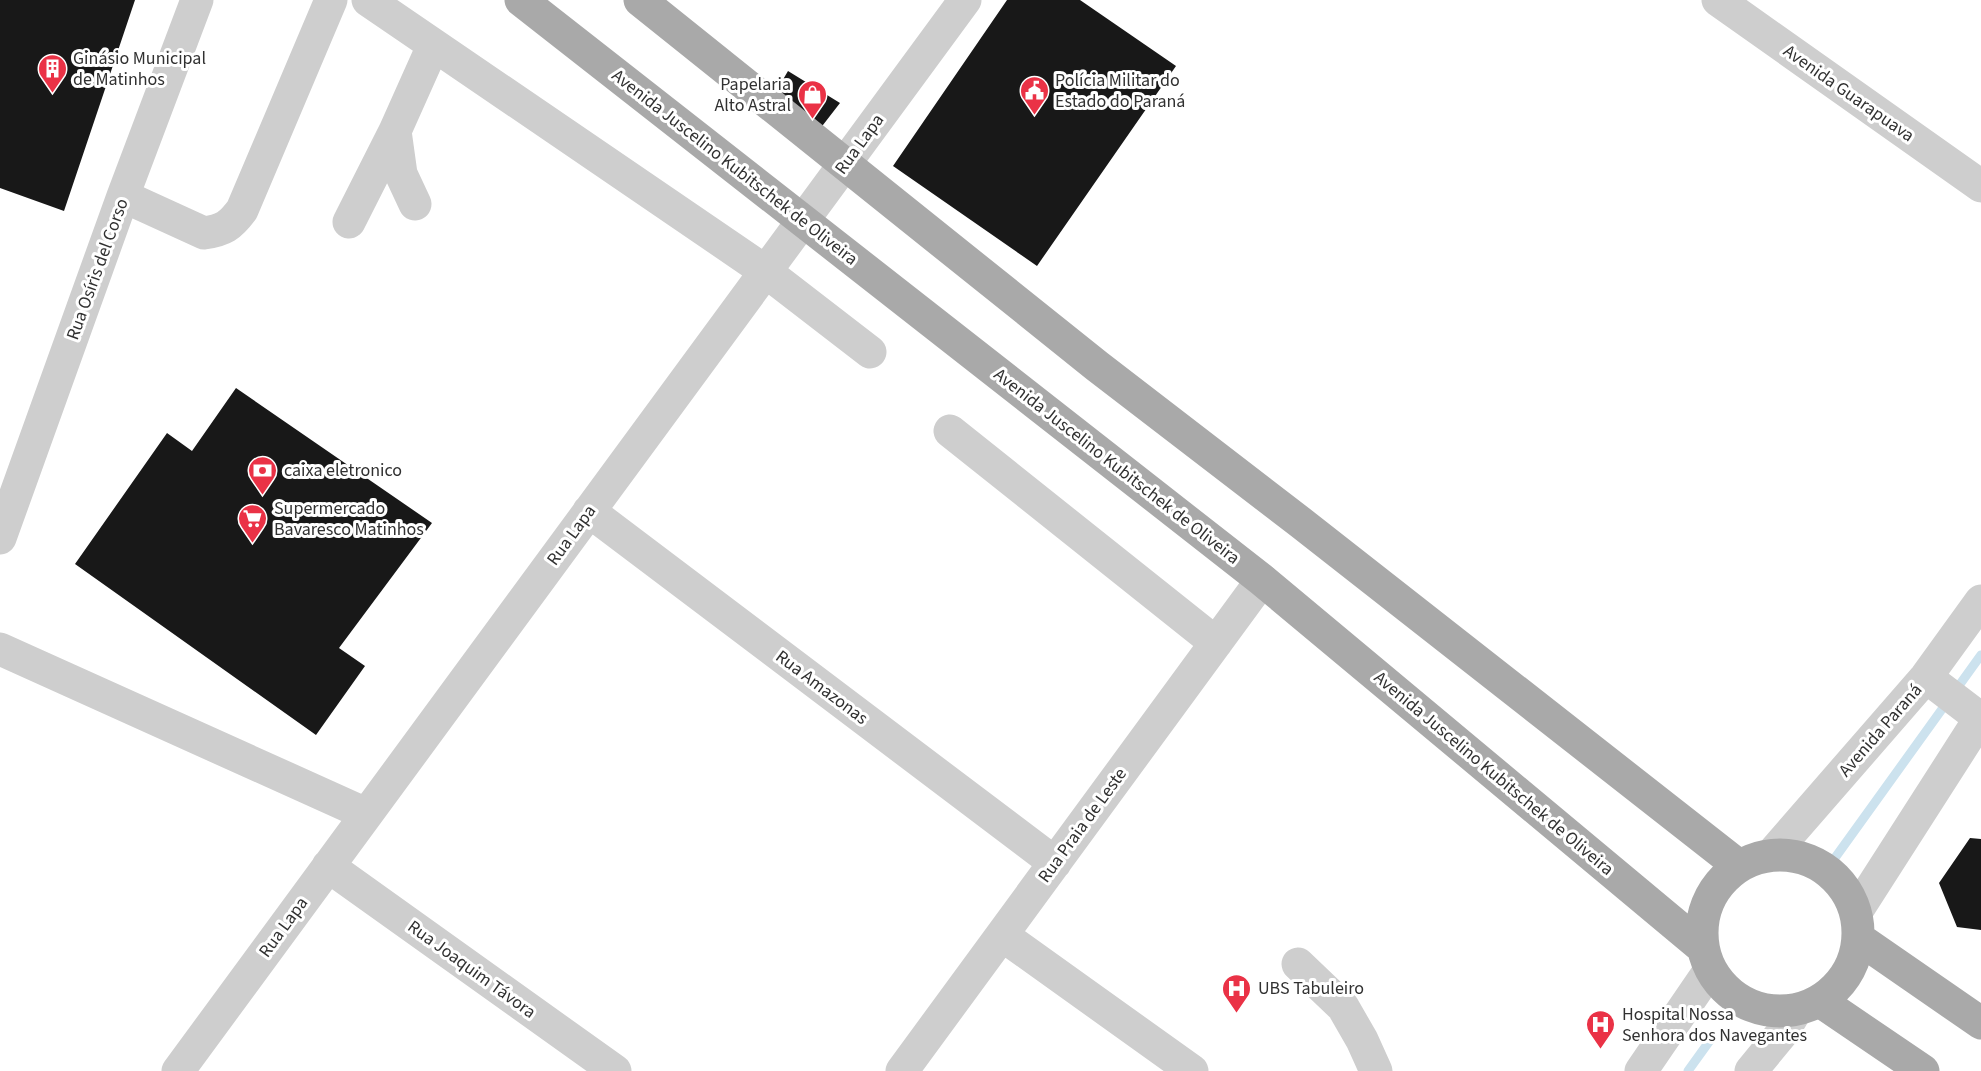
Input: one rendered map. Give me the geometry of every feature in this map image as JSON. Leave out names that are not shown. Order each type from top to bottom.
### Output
[{"type":"main road","name":"Avenida Juscelino Kubitschek de Oliveira","points":[[521,0],[1262,580],[1706,959]]},
{"type":"main road","points":[[640,0],[1097,366],[1739,866]]},
{"type":"main road","points":[[1772,854],[1791,854],[1808,859],[1825,868],[1849,895],[1857,925],[1852,962],[1839,984],[1808,1005],[1771,1011],[1746,1005],[1725,990],[1706,959],[1701,924],[1708,901],[1721,881],[1753,857],[1772,854]]},
{"type":"main road","points":[[1857,925],[1981,1023]]},
{"type":"main road","points":[[1808,1005],[1923,1071]]},
{"type":"street","name":"Rua Osíris del Corso","points":[[0,538],[123,196],[197,0]]},
{"type":"street","points":[[123,196],[204,233],[218,231],[232,224],[242,210],[332,0]]},
{"type":"street","points":[[368,0],[765,271],[870,352]]},
{"type":"street","name":"Rua Lapa","points":[[178,1071],[964,0]]},
{"type":"street","name":"Avenida Guarapuava","points":[[1718,0],[1981,186]]},
{"type":"street","points":[[350,222],[395,131],[433,46]]},
{"type":"street","points":[[395,131],[401,174],[415,204]]},
{"type":"street","points":[[950,431],[1216,643]]},
{"type":"street","name":"Rua Amazonas","points":[[589,511],[1055,863]]},
{"type":"street","name":"Rua Praia de Leste","points":[[902,1071],[1262,580]]},
{"type":"street","name":"Avenida Paraná","points":[[1772,854],[1926,677],[1981,601]]},
{"type":"street","points":[[0,649],[366,814]]},
{"type":"street","points":[[1857,925],[1981,718],[1926,677]]},
{"type":"street","name":"Rua Joaquim Távora","points":[[328,866],[615,1071]]},
{"type":"street","points":[[1002,935],[1192,1071]]},
{"type":"street","points":[[1641,1071],[1706,959]]},
{"type":"street","points":[[1298,964],[1343,1006],[1376,1071]]},
{"type":"street","points":[[1751,1071],[1808,1005]]},
{"type":"building","name":"Ginásio Municipal de Matinhos","points":[[0,0],[135,0],[64,211],[0,188]]},
{"type":"building","name":"Polícia Militar do Estado do Paraná","points":[[1007,0],[1080,0],[1176,66],[1037,266],[893,166]]},
{"type":"building","name":"Papelaria Alto Astral","points":[[788,71],[840,103],[816,134],[771,100]]},
{"type":"building","name":"Supermercado Bavaresco Matinhos","points":[[236,388],[432,523],[339,648],[365,666],[316,735],[75,564],[167,433],[192,451]]},
{"type":"building","points":[[1970,838],[1981,839],[1981,930],[1957,927],[1939,883]]},
{"type":"waterway","points":[[1832,862],[1981,655]]},
{"type":"waterway","points":[[1688,1071],[1711,1039]]},
{"type":"place","name":"Ginásio Municipal de Matinhos","points":[[52,94]]},
{"type":"place","name":"Polícia Militar do Estado do Paraná","points":[[1034,116]]},
{"type":"place","name":"Papelaria Alto Astral","points":[[812,120]]},
{"type":"place","name":"caixa eletronico","points":[[263,496]]},
{"type":"place","name":"Supermercado Bavaresco Matinhos","points":[[253,544]]},
{"type":"place","name":"UBS Tabuleiro","points":[[1237,1014]]},
{"type":"place","name":"Hospital Nossa Senhora dos Navegantes","points":[[1601,1050]]}]
